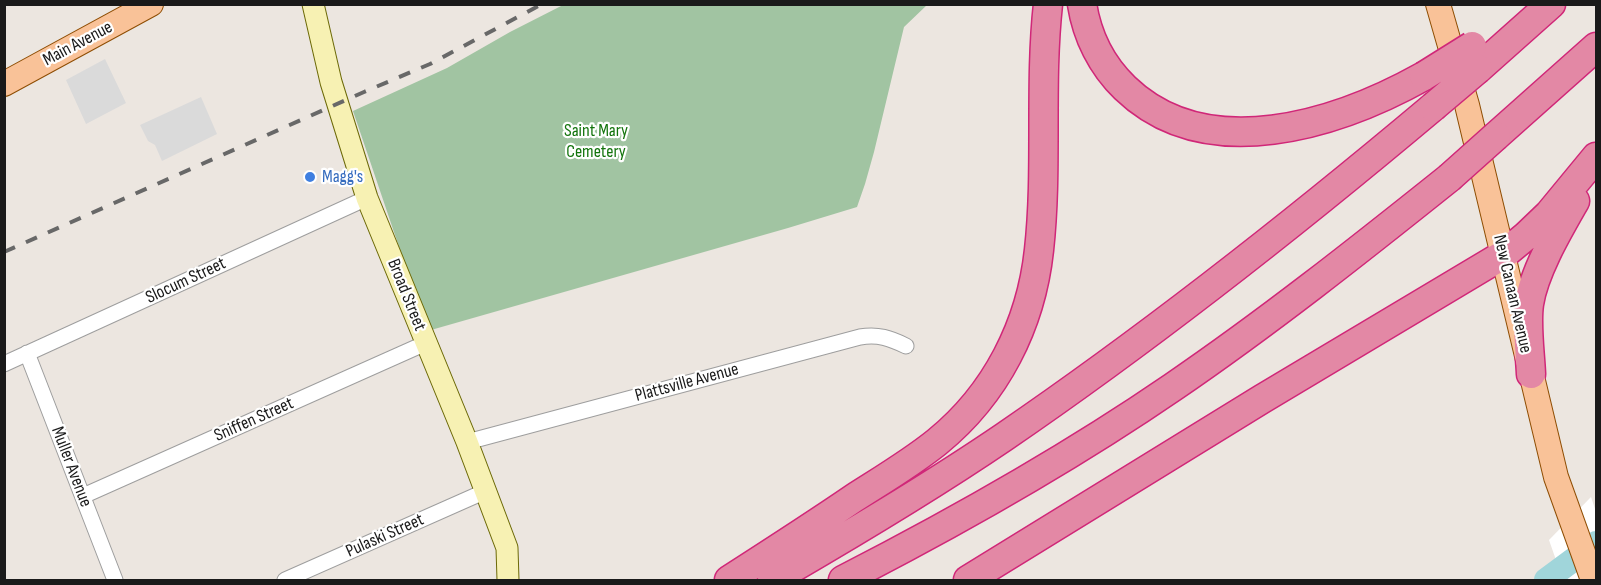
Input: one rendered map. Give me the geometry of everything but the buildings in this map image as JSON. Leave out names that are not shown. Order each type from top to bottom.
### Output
[{"type":"highway","points":[[729,580],[938,441],[966,416],[978,401],[1010,351],[1026,312],[1039,249],[1048,4]]},
{"type":"highway","points":[[1082,4],[1094,46],[1119,82],[1134,96],[1151,109],[1187,125],[1243,131],[1296,126],[1362,106],[1424,76],[1475,57],[1551,4]]},
{"type":"highway","points":[[772,580],[888,511],[977,454],[1124,352],[1298,219],[1433,107],[1475,57],[1525,4]]},
{"type":"highway","points":[[843,580],[920,540],[1039,472],[1210,361],[1335,268],[1449,178],[1596,47]]},
{"type":"highway","points":[[968,580],[1262,399],[1503,255],[1549,214],[1596,157]]},
{"type":"highway","points":[[1531,374],[1529,307],[1533,290],[1555,237],[1596,166]]},
{"type":"main road","name":"Main Avenue","points":[[4,84],[151,4]]},
{"type":"main road","name":"New Canaan Avenue","points":[[1438,4],[1467,105],[1551,461],[1593,580]]},
{"type":"street","name":"Broad Street","points":[[313,4],[331,82],[367,198],[486,491],[507,548],[508,580]]},
{"type":"street","name":"Slocum Street","points":[[4,364],[367,198]]},
{"type":"street","name":"Plattsville Avenue","points":[[467,442],[860,337],[873,335],[889,338],[906,346]]},
{"type":"street","name":"Sniffen Street","points":[[83,496],[426,343]]},
{"type":"street","name":"Muller Avenue","points":[[27,353],[115,580]]},
{"type":"street","name":"Pulaski Street","points":[[285,580],[486,491]]},
{"type":"green space","name":"Saint Mary Cemetery","points":[[563,5],[927,5],[904,27],[874,152],[857,207],[431,330],[417,300],[353,111],[447,68]]},
{"type":"shaded area","points":[[105,59],[126,103],[86,124],[66,80]]},
{"type":"shaded area","points":[[201,97],[217,134],[162,161],[155,145],[148,141],[140,125]]},
{"type":"pier","points":[[1591,497],[1596,512],[1596,580],[1563,580],[1549,540]]},
{"type":"waterway","points":[[1546,580],[1596,543]]},
{"type":"railway","points":[[4,252],[430,64],[542,4]]},
{"type":"place","name":"Magg's","points":[[310,177]]}]
